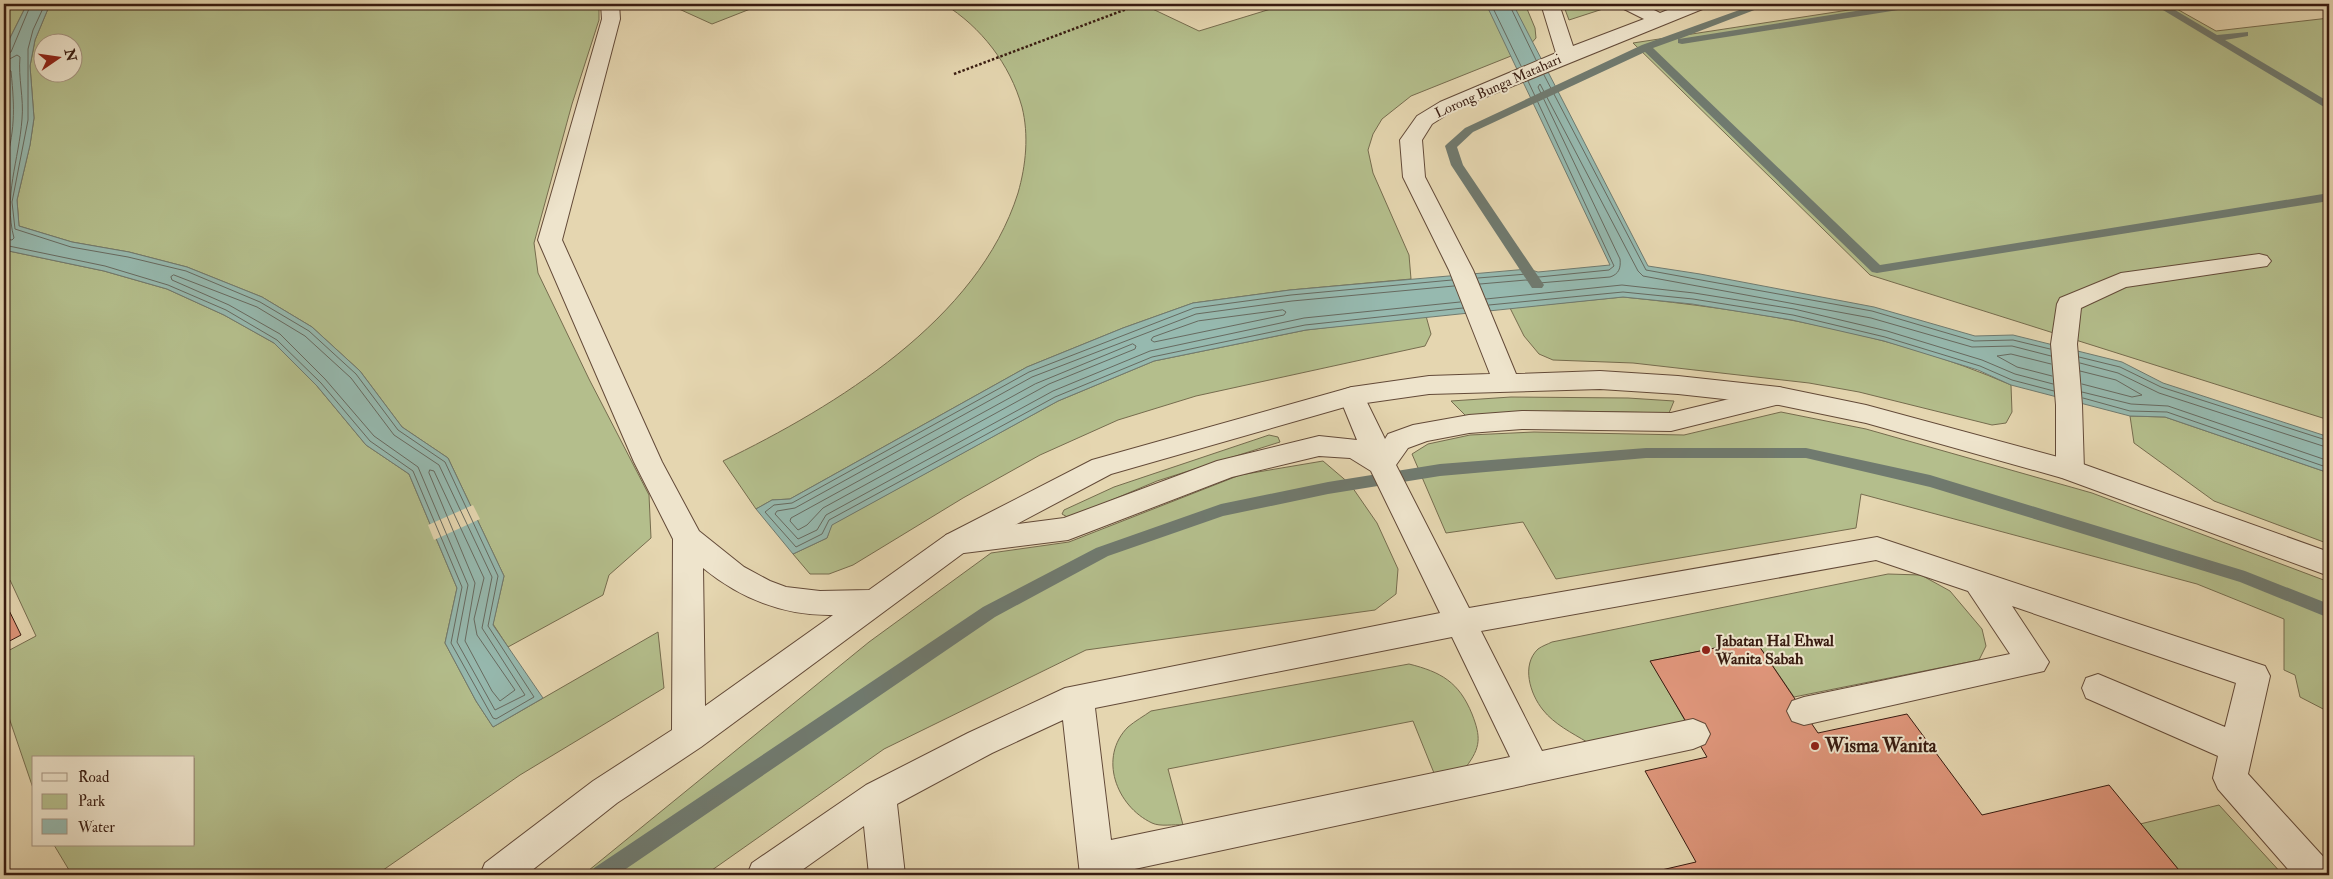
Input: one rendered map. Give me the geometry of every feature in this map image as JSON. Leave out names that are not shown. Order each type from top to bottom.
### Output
[{"type":"street","points":[[610,4],[611,19],[570,161],[550,240],[648,462],[688,539],[733,575],[759,590],[786,599],[820,603],[874,602]]},
{"type":"street","points":[[1550,4],[1560,27],[1566,56]]},
{"type":"street","points":[[1628,4],[1660,20]]},
{"type":"street","name":"Lorong Bunga Matahari","points":[[1506,381],[1461,270],[1414,177],[1411,140],[1424,120],[1447,106],[1566,56],[1699,4]]},
{"type":"street","points":[[2070,470],[2069,405],[2064,344],[2069,304],[2121,280],[2259,261]]},
{"type":"street","points":[[498,875],[605,792],[689,737],[956,543],[1102,467],[1246,424],[1352,396],[1429,385],[1506,381],[1600,380],[1678,385],[1779,396],[1866,414],[2070,470],[2329,564]]},
{"type":"street","points":[[1352,396],[1382,464],[1533,768]]},
{"type":"street","points":[[1382,464],[1398,441],[1423,432],[1469,424],[1522,420],[1671,422],[1708,415],[1779,396]]},
{"type":"street","points":[[956,543],[1068,529],[1128,504],[1226,468],[1319,446],[1356,449],[1382,464]]},
{"type":"street","points":[[688,539],[689,737]]},
{"type":"street","points":[[765,875],[878,796],[980,743],[1076,698],[1461,622],[1877,548],[2254,676],[2230,778],[2316,875]]},
{"type":"street","points":[[1804,712],[2033,662],[1979,583]]},
{"type":"street","points":[[2098,688],[2237,748]]},
{"type":"street","points":[[1076,698],[1096,868],[1533,768],[1693,734]]},
{"type":"street","points":[[878,796],[887,875]]},
{"type":"path","points":[[954,74],[1140,4]]},
{"type":"green space","points":[[4,4],[27,4],[7,44],[4,61]]},
{"type":"green space","points":[[50,4],[599,4],[599,20],[572,104],[534,243],[538,273],[589,379],[649,495],[651,538],[609,575],[603,595],[508,647],[493,624],[504,576],[448,458],[402,427],[360,371],[312,327],[262,297],[187,267],[129,252],[72,242],[19,226],[17,200],[30,145],[34,118],[30,66],[32,56],[32,82],[82,82],[82,32],[38,32]]},
{"type":"green space","points":[[668,4],[763,4],[712,24]]},
{"type":"green space","points":[[944,4],[1142,4],[1199,31],[1287,4],[1525,4],[1535,28],[1536,38],[1528,47],[1511,56],[1411,96],[1382,119],[1373,134],[1368,150],[1373,173],[1409,255],[1411,279],[1290,290],[1193,303],[1123,328],[1027,367],[790,499],[772,500],[756,509],[723,461],[811,414],[855,386],[898,354],[937,319],[971,281],[998,239],[1018,193],[1025,161],[1026,139],[1022,107],[1017,91],[1002,62],[982,35]]},
{"type":"green space","points":[[1563,4],[1603,4],[1609,7],[1569,20]]},
{"type":"green space","points":[[1888,4],[2168,4],[2216,31],[2329,18],[2329,420],[1870,275],[1633,43]]},
{"type":"green space","points":[[4,250],[104,271],[167,289],[224,315],[274,343],[317,386],[366,445],[409,474],[457,588],[445,643],[476,701],[493,727],[658,632],[664,688],[520,775],[376,875],[72,875],[55,846],[195,846],[195,756],[32,756],[32,785],[4,703],[4,653],[36,636],[10,580],[4,583]]},
{"type":"green space","points":[[1623,297],[1722,309],[1821,326],[1870,337],[1918,351],[2011,385],[2012,412],[2006,423],[1992,425],[1859,392],[1809,383],[1633,363],[1553,360],[1539,354],[1524,336],[1510,308]]},
{"type":"green space","points":[[1426,316],[1431,334],[1425,346],[1196,396],[1118,420],[1040,455],[963,498],[853,565],[829,574],[810,574],[793,554],[827,538],[831,525],[1058,401],[1154,361],[1306,330]]},
{"type":"green space","points":[[1511,397],[1628,398],[1674,401],[1669,413],[1567,411],[1467,417],[1451,401]]},
{"type":"green space","points":[[1781,412],[1866,429],[2092,493],[2329,582],[2329,712],[2300,697],[2295,675],[2284,670],[2284,619],[2197,584],[1861,494],[1856,528],[1556,579],[1523,522],[1446,533],[1412,454],[1428,444],[1470,435],[1534,432],[1684,435]]},
{"type":"green space","points":[[2130,416],[2165,417],[2329,473],[2329,544],[2214,501],[2134,443]]},
{"type":"green space","points":[[1269,435],[1278,437],[1280,442],[1157,481],[1069,518],[1062,514],[1064,510],[1114,487]]},
{"type":"green space","points":[[1323,461],[1350,484],[1377,523],[1398,569],[1396,594],[1375,610],[1086,650],[884,749],[705,875],[583,875],[869,642],[991,553],[1069,542],[1240,475]]},
{"type":"green space","points":[[1888,574],[1921,575],[1950,591],[1982,629],[1986,646],[1979,660],[1794,697],[1755,640],[1651,661],[1687,724],[1587,742],[1552,720],[1538,703],[1531,688],[1529,671],[1533,656],[1538,649],[1552,642]]},
{"type":"green space","points":[[1409,664],[1431,671],[1448,680],[1455,686],[1467,703],[1477,729],[1478,742],[1475,754],[1466,767],[1434,773],[1413,721],[1168,769],[1183,825],[1155,824],[1139,815],[1129,805],[1115,780],[1114,752],[1119,739],[1128,727],[1151,711]]},
{"type":"green space","points":[[2219,805],[2283,875],[2183,875],[2140,824]]},
{"type":"water","points":[[27,4],[50,4],[38,32],[32,32],[30,66],[34,118],[30,145],[17,200],[19,226],[72,242],[129,252],[187,267],[262,297],[312,327],[360,371],[402,427],[448,458],[504,576],[493,625],[543,698],[493,727],[476,701],[445,643],[457,588],[409,474],[366,445],[317,386],[274,343],[224,315],[167,289],[104,271],[4,250],[4,133],[6,125],[4,61],[7,44]]},
{"type":"water","points":[[1486,4],[1513,4],[1648,266],[1874,307],[1975,336],[2013,335],[2122,362],[2163,383],[2329,437],[2329,473],[2165,417],[2130,416],[2011,385],[1978,370],[1884,341],[1792,320],[1692,304],[1623,297],[1306,330],[1154,361],[1058,401],[832,525],[827,538],[793,554],[756,509],[772,500],[790,499],[1027,367],[1123,328],[1193,303],[1290,290],[1528,269],[1538,272],[1610,265]]},
{"type":"pier","points":[[473,505],[480,519],[434,540],[428,525]]},
{"type":"building","points":[[4,600],[21,635],[4,644]]},
{"type":"building","name":"Wisma Wanita","points":[[1755,640],[1818,733],[1907,714],[1982,815],[2109,785],[2183,875],[1640,875],[1696,862],[1645,771],[1707,757],[1650,661]]},
{"type":"waterway","points":[[1646,47],[1765,4]]},
{"type":"waterway","points":[[1682,41],[1917,4]]},
{"type":"waterway","points":[[2158,4],[2329,107]]},
{"type":"waterway","points":[[2217,38],[2244,34]]},
{"type":"waterway","points":[[1537,285],[1457,165],[1451,146],[1469,130],[1646,47]]},
{"type":"waterway","points":[[1646,47],[1877,269],[2329,197]]},
{"type":"waterway","points":[[601,875],[989,612],[1102,552],[1221,510],[1328,488],[1440,470],[1646,453],[1806,453],[1930,481],[2245,577],[2329,611]]},
{"type":"place","name":"Jabatan Hal Ehwal Wanita Sabah","points":[[1706,650]]},
{"type":"place","name":"Wisma Wanita","points":[[1815,746]]}]
